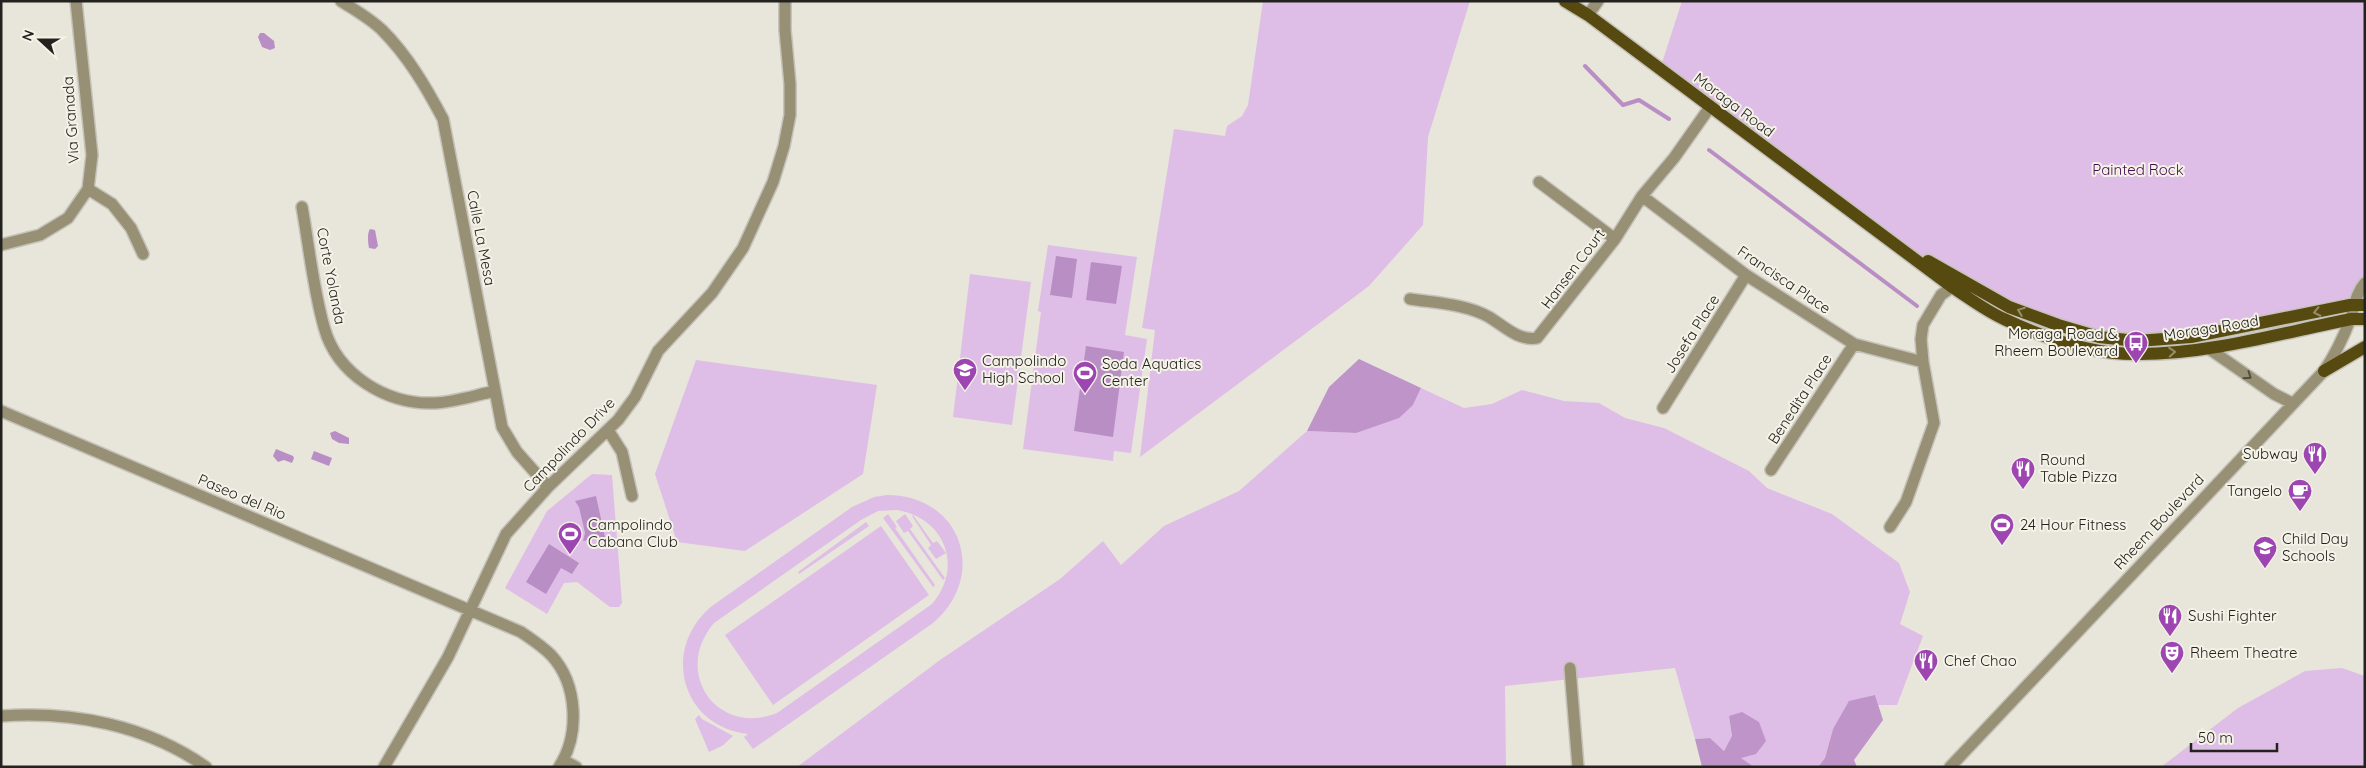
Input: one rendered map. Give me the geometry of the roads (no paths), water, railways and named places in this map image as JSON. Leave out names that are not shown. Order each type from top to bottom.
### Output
[{"type":"main road","name":"Moraga Road","points":[[1565,1],[1588,14],[1952,287],[2003,319],[2053,338],[2097,350],[2137,354],[2193,351],[2351,318],[2365,319]]},
{"type":"main road","name":"Moraga Road","points":[[1882,235],[2009,307],[2058,325],[2099,337],[2138,341],[2191,338],[2359,305]]},
{"type":"main road","points":[[2324,370],[2365,346]]},
{"type":"street","name":"Via Granada","points":[[1,245],[40,235],[68,218],[88,189],[92,155],[76,1]]},
{"type":"street","points":[[342,1],[358,6]]},
{"type":"street","name":"Campolindo Drive","points":[[384,767],[448,657],[506,534],[548,487],[608,430],[635,397],[658,351],[712,293],[743,248],[773,182],[784,146],[790,114],[790,84],[784,30],[785,1]]},
{"type":"street","points":[[1588,14],[1598,1]]},
{"type":"street","name":"Calle La Mesa","points":[[358,6],[402,52],[424,84],[443,119],[502,427],[516,452],[548,487]]},
{"type":"street","name":"Hansen Court","points":[[1410,299],[1470,310],[1488,317],[1519,336],[1530,339],[1537,338],[1615,239],[1642,196],[1674,158],[1710,107]]},
{"type":"street","points":[[1539,182],[1615,239]]},
{"type":"street","points":[[88,189],[112,204],[131,228],[143,254]]},
{"type":"street","name":"Francisca Place","points":[[1642,196],[1746,275],[1854,344],[1923,362]]},
{"type":"street","name":"Corte Yolanda","points":[[302,207],[324,328],[345,364],[359,379],[381,394],[409,402],[436,403],[495,391]]},
{"type":"street","name":"Josefa Place","points":[[1663,408],[1746,275]]},
{"type":"street","name":"Rheem Boulevard","points":[[1950,767],[2324,370],[2333,357],[2359,305],[2360,288],[2365,283]]},
{"type":"street","points":[[1890,527],[1906,502],[1934,423],[1920,339],[1923,325],[1941,295],[1952,287]]},
{"type":"street","name":"Benedita Place","points":[[1771,470],[1854,344]]},
{"type":"street","points":[[2208,348],[2274,394],[2292,403]]},
{"type":"street","name":"Paseo del Rio","points":[[1,411],[470,612],[521,632],[552,656],[563,673],[572,701],[573,734],[561,763]]},
{"type":"street","points":[[608,430],[622,452],[632,496]]},
{"type":"street","points":[[1570,668],[1578,767]]},
{"type":"street","points":[[1,716],[39,714],[95,720],[144,734],[190,756],[206,767]]},
{"type":"street","points":[[561,763],[576,767]]},
{"type":"waterway","points":[[1585,66],[1623,105],[1639,100],[1669,119]]},
{"type":"waterway","points":[[1709,150],[1917,306]]},
{"type":"place","name":"Moraga Road & Rheem Boulevard","points":[[2136,364]]},
{"type":"place","name":"Campolindo High School","points":[[965,391]]},
{"type":"place","name":"Soda Aquatics Center","points":[[1085,394]]},
{"type":"place","name":"Subway","points":[[2315,475]]},
{"type":"place","name":"Round Table Pizza","points":[[2023,490]]},
{"type":"place","name":"Tangelo","points":[[2300,512]]},
{"type":"place","name":"24 Hour Fitness","points":[[2002,546]]},
{"type":"place","name":"Campolindo Cabana Club","points":[[570,555]]},
{"type":"place","name":"Child Day Schools","points":[[2265,569]]},
{"type":"place","name":"Sushi Fighter","points":[[2170,637]]},
{"type":"place","name":"Rheem Theatre","points":[[2172,674]]},
{"type":"place","name":"Chef Chao","points":[[1926,682]]},
{"type":"park label","name":"Painted Rock","points":[[2138,170]]}]
